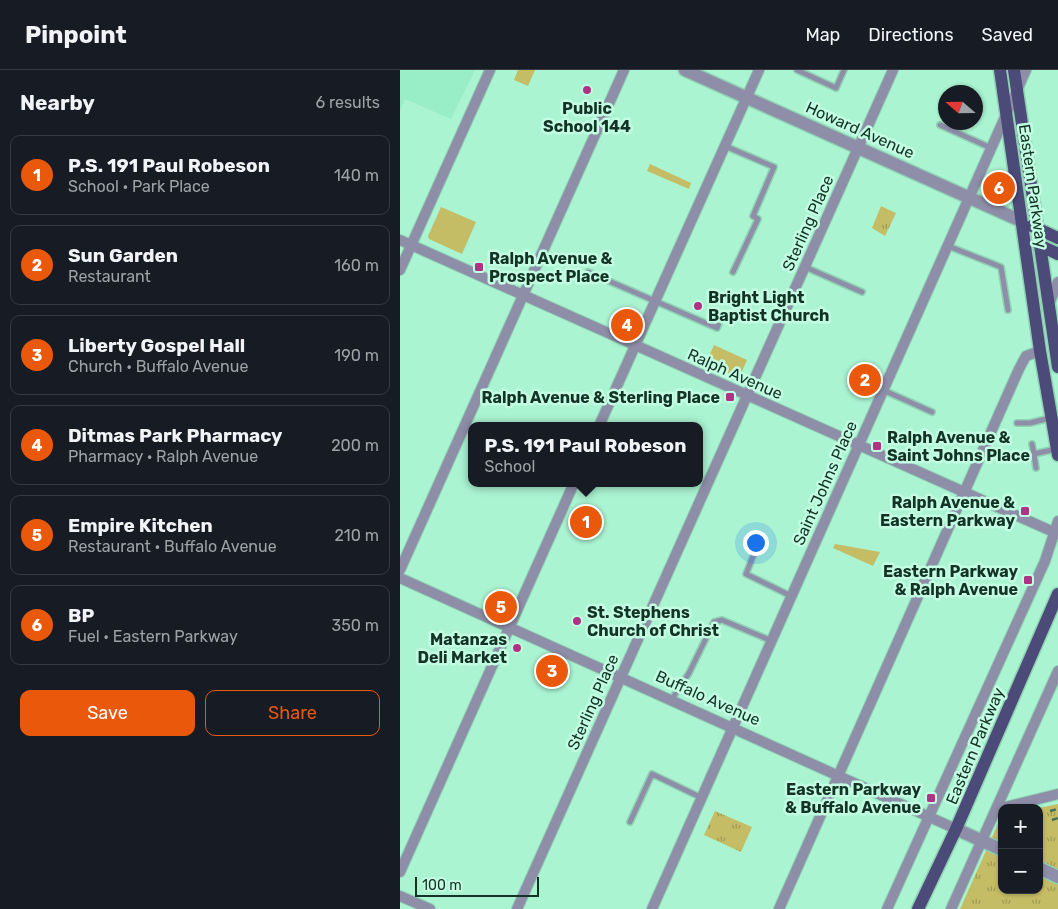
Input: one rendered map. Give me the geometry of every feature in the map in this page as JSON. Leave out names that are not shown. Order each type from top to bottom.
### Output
[{"type":"main road","name":"Eastern Parkway","points":[[1000,70],[1040,351],[1057,452]]},
{"type":"main road","name":"Eastern Parkway","points":[[1014,70],[1049,304],[1055,330],[1058,367]]},
{"type":"main road","name":"Howard Avenue","points":[[1021,220],[1058,238]]},
{"type":"main road","name":"Howard Avenue","points":[[1021,220],[1041,246],[1058,254]]},
{"type":"main road","name":"Eastern Parkway","points":[[918,909],[956,829],[1058,594]]},
{"type":"street","points":[[400,270],[490,70]]},
{"type":"street","points":[[400,570],[624,70]]},
{"type":"street","name":"Howard Avenue","points":[[685,70],[1021,220]]},
{"type":"street","points":[[601,422],[758,70]]},
{"type":"street","name":"Sterling Place","points":[[518,909],[892,70]]},
{"type":"street","name":"Saint Johns Place","points":[[652,909],[1026,70]]},
{"type":"street","name":"Ralph Avenue","points":[[400,240],[1056,533]]},
{"type":"street","points":[[1049,304],[1058,282]]},
{"type":"street","points":[[779,909],[1023,361],[1026,356],[1040,351]]},
{"type":"street","points":[[400,872],[572,487]]},
{"type":"street","points":[[888,909],[1045,561],[1056,533],[1058,521]]},
{"type":"street","name":"Buffalo Avenue","points":[[400,578],[839,774],[1000,849]]},
{"type":"street","points":[[952,909],[1058,672]]},
{"type":"street","points":[[996,809],[1058,794]]},
{"type":"street","points":[[1043,870],[1058,877]]},
{"type":"street","points":[[400,896],[430,909]]},
{"type":"lane","points":[[797,70],[809,73],[836,88],[844,70]]},
{"type":"lane","points":[[951,130],[991,148]]},
{"type":"lane","points":[[724,146],[774,167],[753,216],[758,219],[733,272]]},
{"type":"lane","points":[[948,246],[1001,266],[1008,310]]},
{"type":"lane","points":[[805,267],[862,292]]},
{"type":"lane","points":[[588,272],[717,328],[722,315]]},
{"type":"lane","points":[[883,390],[932,412]]},
{"type":"lane","points":[[1017,423],[1050,418]]},
{"type":"lane","points":[[1032,444],[1036,468]]},
{"type":"lane","points":[[1034,454],[1057,452]]},
{"type":"lane","points":[[756,549],[746,574],[791,596]]},
{"type":"lane","points":[[672,699],[688,673],[714,622],[722,620],[772,641]]},
{"type":"lane","points":[[630,822],[652,774],[702,798]]},
{"type":"shaded area","points":[[400,70],[475,70],[451,119],[405,99],[400,111]]},
{"type":"green space","points":[[518,70],[535,70],[528,86],[514,80]]},
{"type":"green space","points":[[650,164],[691,183],[689,189],[647,171]]},
{"type":"green space","points":[[881,206],[896,213],[885,236],[872,228]]},
{"type":"green space","points":[[441,207],[476,222],[462,254],[429,239],[428,236]]},
{"type":"green space","points":[[714,345],[747,360],[739,378],[706,363]]},
{"type":"green space","points":[[835,544],[880,552],[873,566],[833,548]]},
{"type":"green space","points":[[1058,804],[1058,909],[960,909],[998,824],[998,894],[1043,894],[1043,807]]},
{"type":"green space","points":[[715,811],[752,827],[741,852],[704,835]]},
{"type":"railway","points":[[1050,811],[1058,809]]},
{"type":"railway","points":[[1052,820],[1058,818]]},
{"type":"place","name":"Public School 144","points":[[587,90]]},
{"type":"place","name":"BP","points":[[999,188]]},
{"type":"place","name":"Ralph Avenue & Prospect Place","points":[[479,267]]},
{"type":"place","name":"Bright Light Baptist Church","points":[[698,306]]},
{"type":"place","name":"Ditmas Park Pharmacy","points":[[627,325]]},
{"type":"place","name":"Sun Garden","points":[[865,380]]},
{"type":"place","name":"Ralph Avenue & Sterling Place","points":[[730,397]]},
{"type":"place","name":"Ralph Avenue & Saint Johns Place","points":[[877,446]]},
{"type":"place","name":"Ralph Avenue & Eastern Parkway","points":[[1025,511]]},
{"type":"place","name":"P.S. 191 Paul Robeson","points":[[586,522]]},
{"type":"place","name":"Eastern Parkway & Ralph Avenue","points":[[1028,580]]},
{"type":"place","name":"Empire Kitchen","points":[[501,607]]},
{"type":"place","name":"St. Stephens Church of Christ","points":[[577,621]]},
{"type":"place","name":"Matanzas Deli Market","points":[[517,648]]},
{"type":"place","name":"Liberty Gospel Hall","points":[[552,671]]},
{"type":"place","name":"Eastern Parkway & Buffalo Avenue","points":[[931,798]]}]
